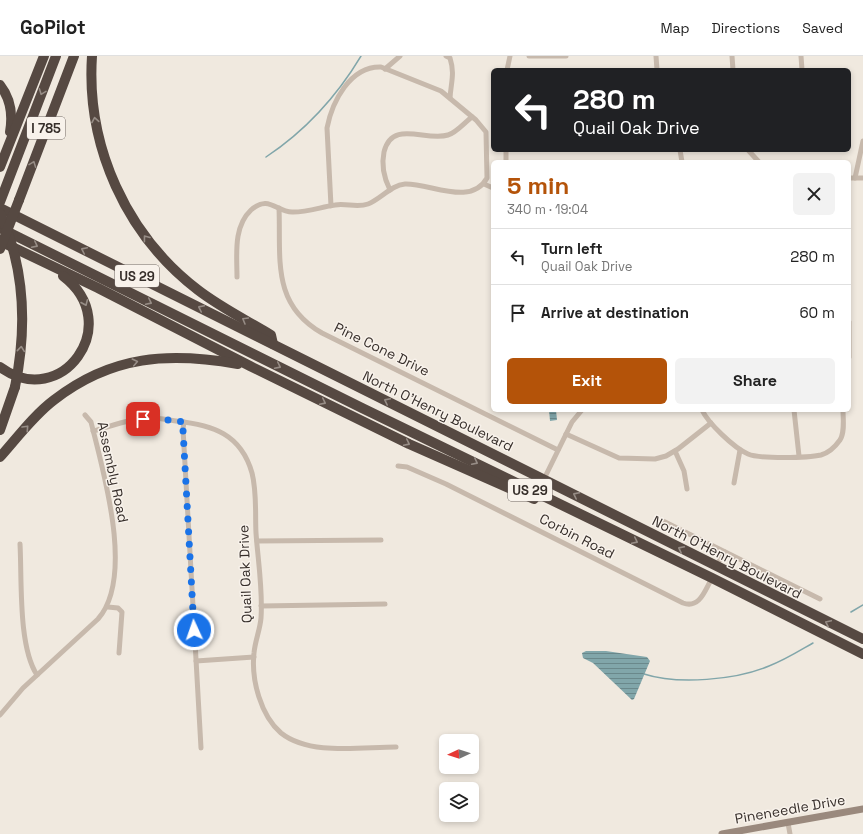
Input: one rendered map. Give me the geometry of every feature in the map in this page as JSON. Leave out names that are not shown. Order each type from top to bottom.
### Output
[{"type":"highway","points":[[0,167],[44,56]]},
{"type":"highway","points":[[0,202],[56,56]]},
{"type":"highway","name":"I 785","points":[[0,249],[74,56]]},
{"type":"highway","points":[[92,56],[93,99],[101,146],[117,190],[132,218],[162,257],[180,276],[217,304],[271,335],[273,344]]},
{"type":"highway","points":[[0,85],[6,94],[11,110],[11,126],[8,147]]},
{"type":"highway","name":"North O'Henry Boulevard","points":[[0,208],[544,479],[794,606],[863,639]]},
{"type":"highway","points":[[0,213],[14,252],[21,289],[23,326],[22,346],[15,387],[0,430]]},
{"type":"highway","name":"North O'Henry Boulevard","points":[[0,228],[712,578],[863,654]]},
{"type":"highway","points":[[0,241],[98,288],[250,366],[409,444],[569,514],[620,534]]},
{"type":"highway","points":[[0,367],[21,378],[48,378],[68,368],[83,350],[88,337],[89,323],[85,301],[71,282],[49,265]]},
{"type":"highway","points":[[0,457],[53,400],[78,384],[104,371],[142,360],[170,357],[218,360],[250,366]]},
{"type":"highway","points":[[712,578],[716,576],[722,577],[794,606]]},
{"type":"highway","points":[[833,638],[863,650]]},
{"type":"street","points":[[385,69],[400,56]]},
{"type":"street","points":[[446,56],[450,58],[454,73],[450,98]]},
{"type":"street","points":[[507,68],[510,56]]},
{"type":"street","points":[[530,56],[566,56]]},
{"type":"street","points":[[656,56],[657,68]]},
{"type":"street","points":[[732,56],[733,68]]},
{"type":"street","points":[[801,56],[802,68]]},
{"type":"street","points":[[237,277],[236,245],[242,225],[250,211],[259,205],[269,203],[292,212],[314,210],[331,206],[336,204],[358,206],[369,203],[403,184],[418,184],[440,190],[470,191],[484,184],[488,178],[486,132],[472,117],[440,91],[385,69],[374,67],[361,72],[350,80],[342,90],[329,118],[327,128],[331,206]]},
{"type":"street","points":[[390,190],[384,178],[383,157],[386,145],[391,138],[407,134],[438,137],[449,135],[472,117]]},
{"type":"street","points":[[863,141],[852,178],[863,178]]},
{"type":"street","points":[[750,152],[757,160]]},
{"type":"street","points":[[484,184],[491,187]]},
{"type":"street","name":"Pine Cone Drive","points":[[279,208],[284,289],[294,310],[306,322],[322,333],[558,450]]},
{"type":"street","points":[[544,479],[572,422],[580,412]]},
{"type":"street","points":[[703,412],[706,418],[740,450],[757,456],[821,455],[833,448],[842,435],[843,412]]},
{"type":"street","points":[[794,412],[799,456]]},
{"type":"street","name":"Assembly Road","points":[[0,715],[15,696],[92,625],[108,607],[114,579],[114,538],[109,496],[90,419],[86,415]]},
{"type":"street","name":"Quail Oak Drive","points":[[93,431],[134,420],[152,418],[184,422],[208,426],[222,432],[242,451],[252,474],[261,606],[259,631],[254,657],[257,688],[263,710],[271,724],[282,734],[307,746],[321,748],[396,747]]},
{"type":"street","points":[[184,422],[183,430],[201,748]]},
{"type":"street","points":[[566,434],[609,455],[619,458],[655,459],[666,456],[675,451],[711,423]]},
{"type":"street","points":[[734,483],[740,450]]},
{"type":"street","points":[[675,451],[684,471],[686,488]]},
{"type":"street","name":"Corbin Road","points":[[398,466],[407,467],[446,484],[687,604],[693,604],[699,600],[712,578]]},
{"type":"street","points":[[663,521],[820,599]]},
{"type":"street","points":[[257,541],[381,540]]},
{"type":"street","points":[[20,544],[26,648],[30,663],[37,675]]},
{"type":"street","points":[[716,567],[725,552]]},
{"type":"street","points":[[261,606],[385,604]]},
{"type":"street","points":[[108,607],[118,608],[122,612],[119,653]]},
{"type":"street","points":[[196,661],[254,657]]},
{"type":"street","name":"Pineneedle Drive","points":[[722,834],[863,809]]},
{"type":"street","points":[[788,823],[790,834]]},
{"type":"water","points":[[549,412],[556,412],[557,420],[550,421]]},
{"type":"water","points":[[586,651],[606,651],[647,657],[650,661],[634,699],[632,700],[593,663],[583,658],[582,653]]},
{"type":"waterway","points":[[266,157],[294,136],[319,112],[342,85],[361,56]]},
{"type":"waterway","points":[[851,612],[863,605]]},
{"type":"waterway","points":[[644,674],[673,679],[690,680],[724,678],[756,671],[775,664],[813,643]]},
{"type":"route","points":[[143,419],[152,418],[184,422],[183,430],[194,630]]}]
